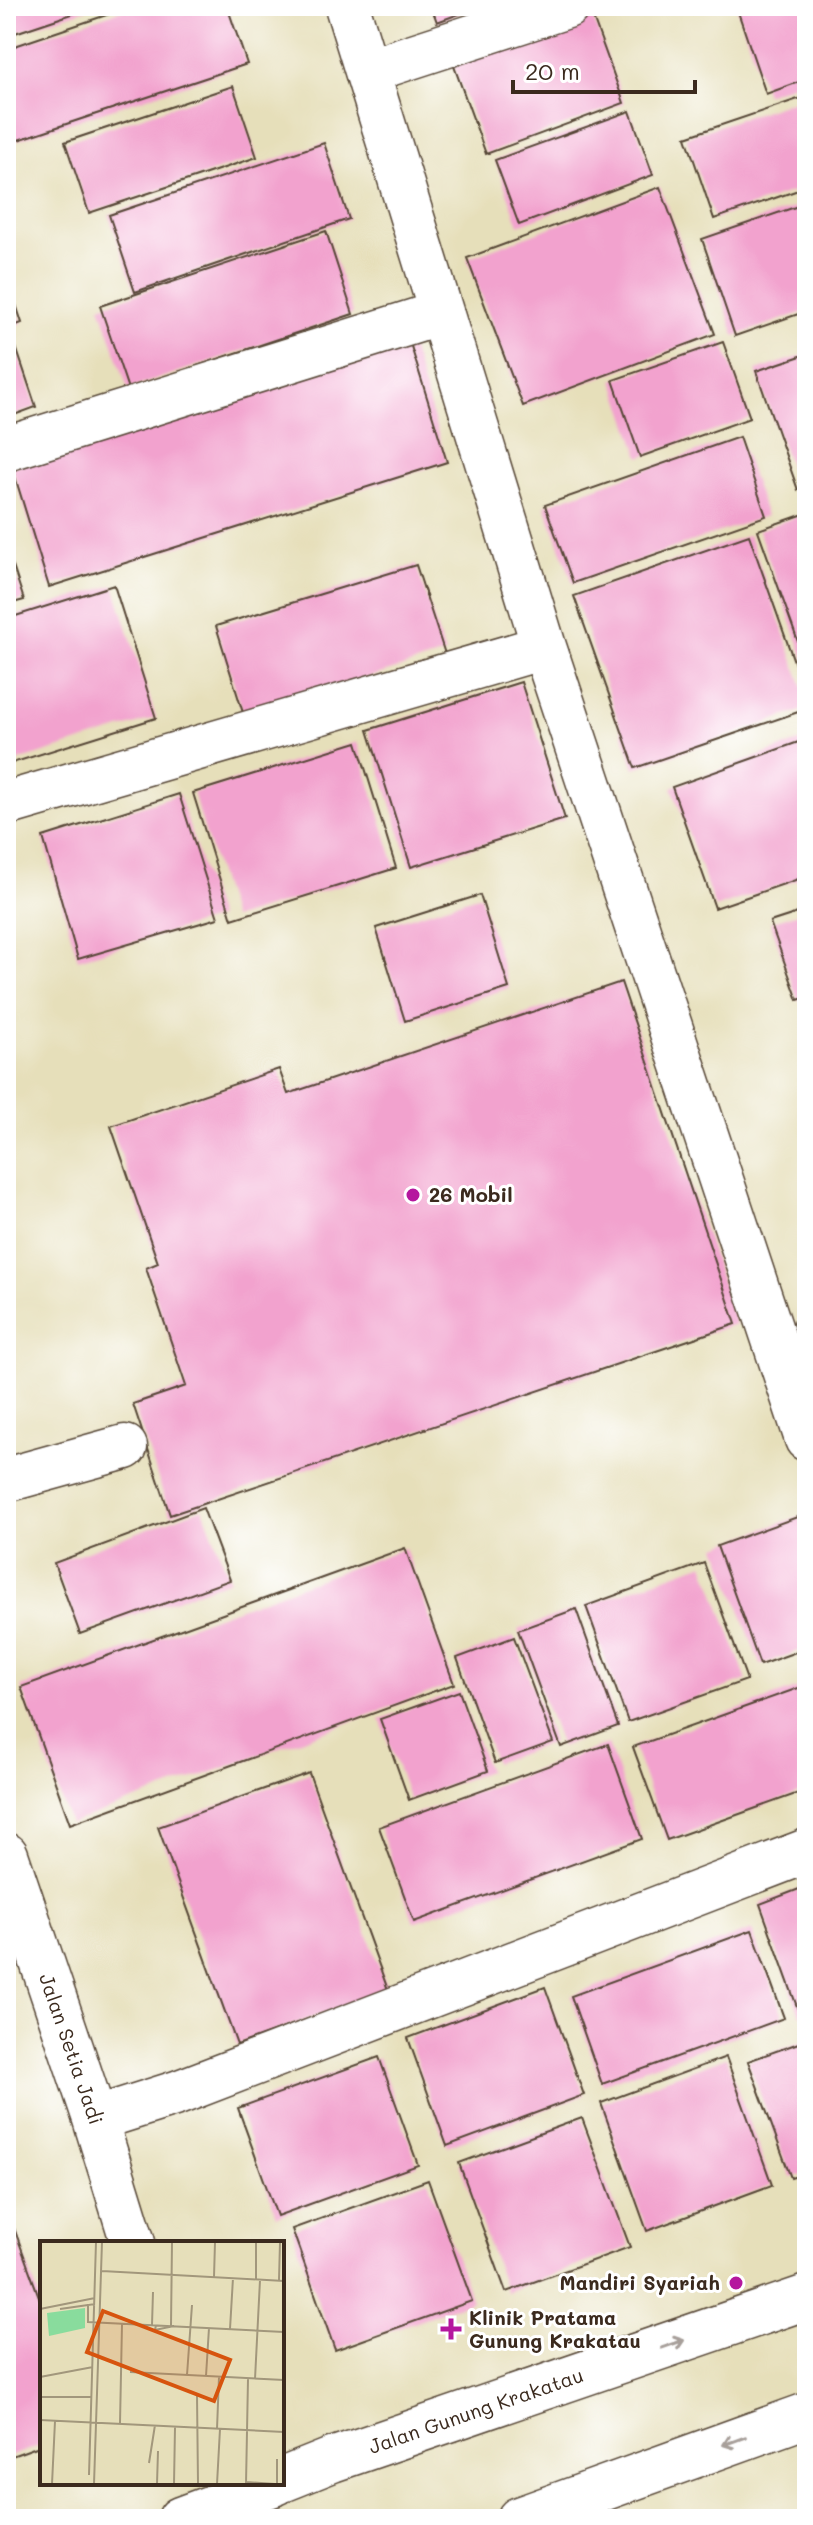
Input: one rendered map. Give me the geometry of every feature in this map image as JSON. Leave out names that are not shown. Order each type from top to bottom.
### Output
[{"type":"street","points":[[347,6],[367,71],[429,316],[533,650],[807,1439]]},
{"type":"street","points":[[367,71],[567,6]]},
{"type":"street","points":[[6,449],[429,316]]},
{"type":"street","points":[[6,804],[533,650]]},
{"type":"street","points":[[6,1480],[125,1447]]},
{"type":"street","points":[[95,2119],[177,2093],[807,1851]]},
{"type":"street","name":"Jalan Setia Jadi","points":[[6,1855],[95,2119],[132,2241]]},
{"type":"street","name":"Jalan Gunung Krakatau","points":[[284,2479],[807,2297]]},
{"type":"street","points":[[519,2519],[807,2415]]},
{"type":"street","points":[[205,2507],[270,2485]]},
{"type":"building","points":[[6,6],[93,6],[93,7],[6,36]]},
{"type":"building","points":[[133,6],[227,6],[247,64],[6,144],[6,49]]},
{"type":"building","points":[[431,6],[481,6],[437,22]]},
{"type":"building","points":[[736,6],[807,6],[807,79],[766,94]]},
{"type":"building","points":[[592,15],[624,103],[486,154],[454,66]]},
{"type":"building","points":[[233,86],[257,157],[89,213],[65,142]]},
{"type":"building","points":[[807,96],[807,187],[714,219],[686,137]]},
{"type":"building","points":[[630,111],[653,175],[519,225],[495,160]]},
{"type":"building","points":[[324,143],[349,219],[135,292],[109,215]]},
{"type":"building","points":[[660,187],[715,334],[523,406],[467,258]]},
{"type":"building","points":[[807,203],[807,311],[735,336],[702,239]]},
{"type":"building","points":[[326,231],[353,314],[128,389],[100,306]]},
{"type":"building","points":[[6,278],[22,323],[6,329]]},
{"type":"building","points":[[14,341],[36,407],[6,418],[6,343]]},
{"type":"building","points":[[723,342],[750,418],[640,457],[613,380]]},
{"type":"building","points":[[410,343],[447,462],[49,587],[12,467]]},
{"type":"building","points":[[807,354],[807,487],[798,490],[756,371]]},
{"type":"building","points":[[739,437],[766,516],[573,583],[545,505]]},
{"type":"building","points":[[807,513],[807,667],[758,530]]},
{"type":"building","points":[[749,535],[807,698],[807,709],[635,768],[574,596]]},
{"type":"building","points":[[6,545],[24,600],[6,605]]},
{"type":"building","points":[[416,565],[445,654],[244,716],[216,626]]},
{"type":"building","points":[[114,585],[156,718],[6,765],[6,619]]},
{"type":"building","points":[[521,682],[565,819],[411,867],[368,730]]},
{"type":"building","points":[[807,739],[807,876],[715,908],[672,787]]},
{"type":"building","points":[[357,742],[396,868],[232,919],[193,793]]},
{"type":"building","points":[[179,794],[218,918],[78,959],[43,837]]},
{"type":"building","points":[[480,895],[509,988],[405,1021],[376,928]]},
{"type":"building","points":[[807,910],[807,997],[798,1000],[770,922]]},
{"type":"building","name":"26 Mobil","points":[[621,982],[736,1324],[170,1515],[133,1404],[186,1386],[146,1268],[158,1263],[111,1126],[279,1069],[288,1094]]},
{"type":"building","points":[[203,1508],[230,1580],[80,1634],[54,1563]]},
{"type":"building","points":[[800,1516],[807,1536],[807,1648],[760,1665],[717,1546]]},
{"type":"building","points":[[405,1548],[454,1684],[70,1824],[21,1687]]},
{"type":"building","points":[[704,1563],[747,1680],[628,1722],[586,1606]]},
{"type":"building","points":[[576,1609],[618,1726],[561,1747],[518,1630]]},
{"type":"building","points":[[514,1637],[553,1742],[495,1763],[457,1658]]},
{"type":"building","points":[[807,1685],[807,1790],[667,1840],[633,1747]]},
{"type":"building","points":[[459,1691],[488,1771],[409,1800],[380,1719]]},
{"type":"building","points":[[608,1744],[642,1839],[414,1922],[379,1827]]},
{"type":"building","points":[[309,1773],[388,1990],[237,2045],[158,1827]]},
{"type":"building","points":[[807,1886],[807,2013],[800,2015],[760,1904]]},
{"type":"building","points":[[752,1930],[784,2018],[602,2084],[571,1996]]},
{"type":"building","points":[[545,1987],[584,2095],[447,2146],[408,2038]]},
{"type":"building","points":[[807,2040],[807,2173],[791,2178],[748,2061]]},
{"type":"building","points":[[379,2057],[418,2165],[277,2216],[238,2108]]},
{"type":"building","points":[[726,2057],[772,2185],[647,2231],[601,2103]]},
{"type":"building","points":[[582,2118],[630,2247],[506,2292],[459,2163]]},
{"type":"building","points":[[428,2180],[472,2301],[335,2350],[292,2229]]},
{"type":"building","points":[[6,2206],[40,2300],[40,2446],[6,2458]]},
{"type":"place","name":"26 Mobil","points":[[413,1195]]},
{"type":"place","name":"Mandiri Syariah","points":[[736,2283]]},
{"type":"place","name":"Klinik Pratama Gunung Krakatau","points":[[451,2329]]}]
